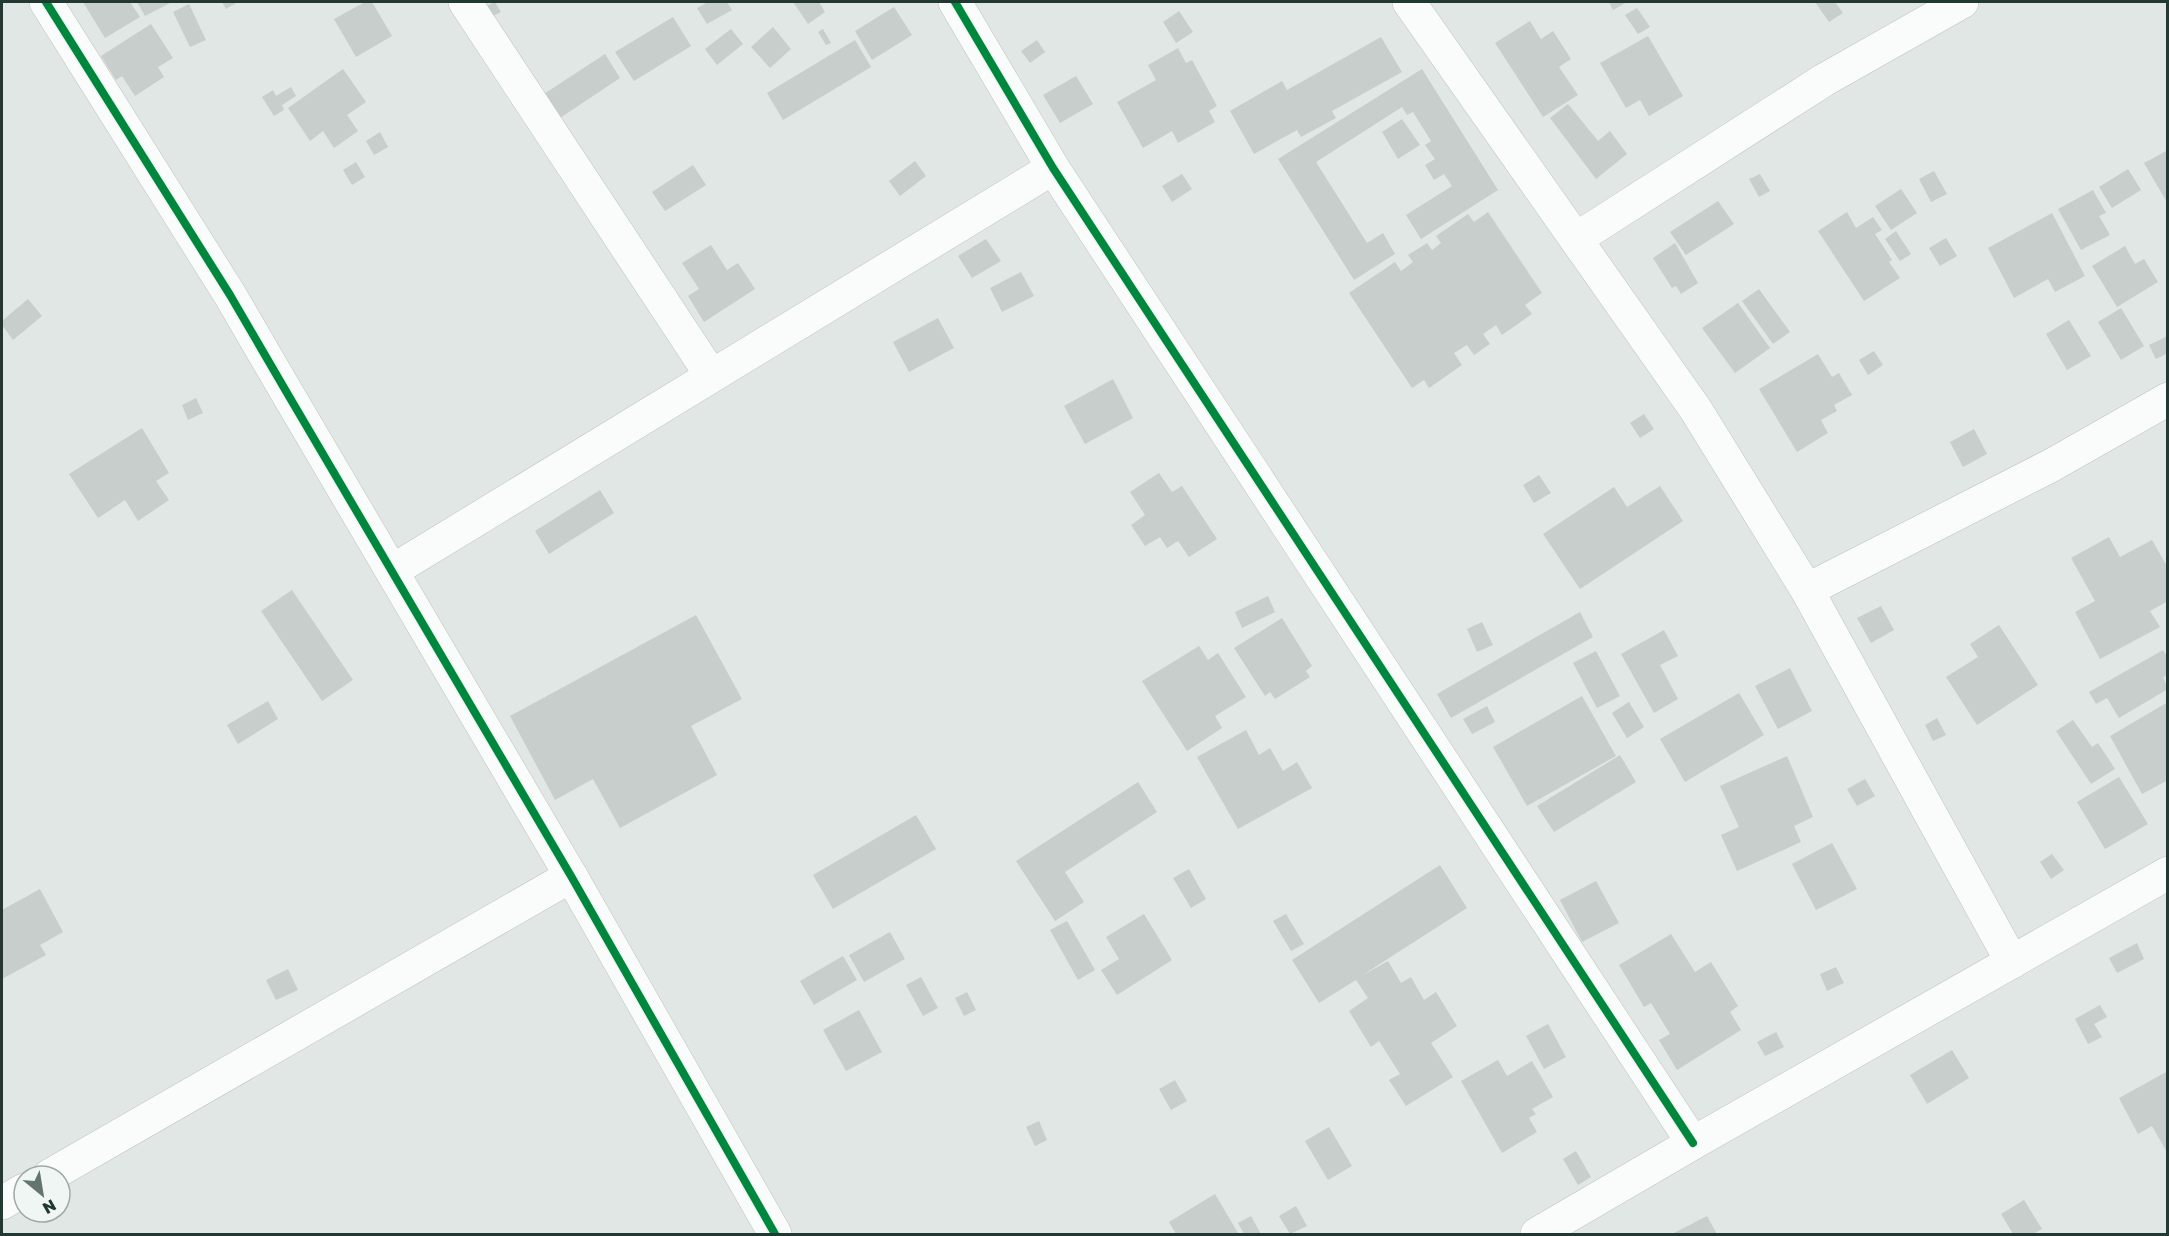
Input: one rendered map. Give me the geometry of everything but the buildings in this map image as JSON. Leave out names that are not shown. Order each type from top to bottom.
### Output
[{"type":"street","points":[[46,2],[230,295],[571,876],[775,1234]]},
{"type":"street","points":[[465,2],[711,375]]},
{"type":"street","points":[[955,2],[1053,168],[1693,1143]]},
{"type":"street","points":[[1408,2],[1696,410],[1807,590],[2012,962]]},
{"type":"street","points":[[1576,239],[1824,80],[1962,2]]},
{"type":"street","points":[[392,571],[1053,168]]},
{"type":"street","points":[[1807,590],[2052,465],[2168,399]]},
{"type":"street","points":[[1537,1234],[2168,873]]},
{"type":"street","points":[[70,1164],[571,876]]},
{"type":"cycle path","points":[[46,2],[230,295],[571,876],[775,1234]]},
{"type":"cycle path","points":[[955,2],[1053,168],[1693,1143]]}]
